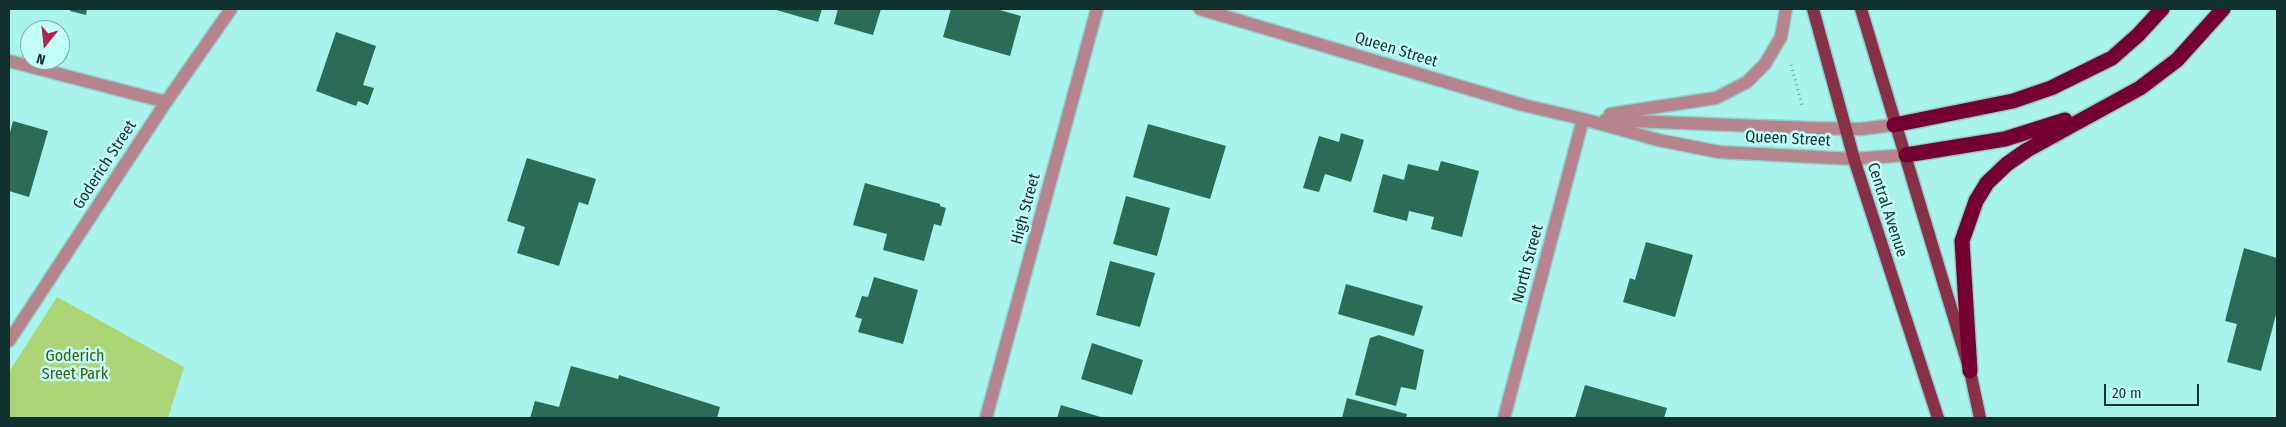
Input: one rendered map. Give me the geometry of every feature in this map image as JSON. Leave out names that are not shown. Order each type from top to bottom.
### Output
[{"type":"highway","points":[[1894,125],[2013,101],[2051,88],[2112,58],[2138,35],[2162,9]]},
{"type":"highway","points":[[1970,371],[1962,241],[1976,201],[1987,184],[2007,164],[2049,136],[2140,88],[2176,60],[2223,9]]},
{"type":"highway","points":[[1906,155],[2005,139],[2100,110]]},
{"type":"main road","name":"Central Avenue","points":[[1813,9],[1854,159],[1938,418]]},
{"type":"main road","name":"Central Avenue","points":[[1861,9],[1894,125],[1906,155],[1970,371],[1980,418]]},
{"type":"street","name":"Goderich Street","points":[[9,341],[166,102],[231,9]]},
{"type":"street","name":"High Street","points":[[986,418],[1097,9]]},
{"type":"street","name":"Queen Street","points":[[1200,9],[1523,105],[1583,119],[1658,140],[1719,152],[1854,159],[1906,155]]},
{"type":"street","points":[[1583,119],[1716,98],[1747,82],[1765,64],[1781,37],[1786,9]]},
{"type":"street","points":[[9,61],[166,102]]},
{"type":"street","name":"Queen Street","points":[[1583,119],[1847,129],[1894,125]]},
{"type":"street","name":"North Street","points":[[1504,418],[1583,119]]},
{"type":"path","points":[[1790,62],[1804,110]]},
{"type":"green space","name":"Goderich Sreet Park","points":[[57,297],[184,367],[168,418],[9,418],[9,372]]},
{"type":"building","points":[[71,9],[87,9],[86,15],[70,11]]},
{"type":"building","points":[[773,9],[822,9],[818,22]]},
{"type":"building","points":[[838,9],[881,9],[873,35],[834,24]]},
{"type":"building","points":[[951,9],[996,9],[1021,16],[1010,56],[943,37]]},
{"type":"building","points":[[336,32],[376,46],[363,85],[374,88],[368,105],[358,101],[356,106],[316,91]]},
{"type":"building","points":[[13,121],[48,131],[29,197],[9,191],[9,136]]},
{"type":"building","points":[[1148,124],[1226,146],[1210,199],[1133,177]]},
{"type":"building","points":[[1341,133],[1364,140],[1351,182],[1325,174],[1319,192],[1303,188],[1319,136],[1339,142]]},
{"type":"building","points":[[527,158],[596,179],[588,205],[579,202],[559,266],[517,253],[525,227],[507,221]]},
{"type":"building","points":[[1441,161],[1479,171],[1462,237],[1431,229],[1434,217],[1409,211],[1407,221],[1373,212],[1383,174],[1404,180],[1408,164],[1438,171]]},
{"type":"building","points":[[865,183],[940,204],[940,206],[946,208],[941,226],[934,224],[924,261],[883,250],[887,234],[853,225]]},
{"type":"building","points":[[1126,196],[1170,208],[1157,256],[1113,244]]},
{"type":"building","points":[[1646,242],[1693,255],[1675,317],[1623,302],[1630,278],[1635,280]]},
{"type":"building","points":[[2244,248],[2277,258],[2277,311],[2261,371],[2227,362],[2237,324],[2225,321]]},
{"type":"building","points":[[1110,261],[1155,273],[1140,327],[1096,315]]},
{"type":"building","points":[[874,277],[918,290],[903,344],[858,332],[862,319],[855,317],[862,296],[868,297]]},
{"type":"building","points":[[1346,284],[1423,306],[1414,336],[1338,314]]},
{"type":"building","points":[[1379,335],[1424,350],[1416,390],[1401,387],[1396,406],[1355,395],[1370,338]]},
{"type":"building","points":[[1092,343],[1143,360],[1132,395],[1081,379]]},
{"type":"building","points":[[571,366],[618,379],[619,375],[720,407],[717,418],[530,418],[535,401],[559,407]]},
{"type":"building","points":[[1585,385],[1667,408],[1664,418],[1575,418]]},
{"type":"building","points":[[1347,398],[1407,414],[1406,418],[1342,418]]},
{"type":"building","points":[[1061,405],[1104,418],[1057,418]]}]
